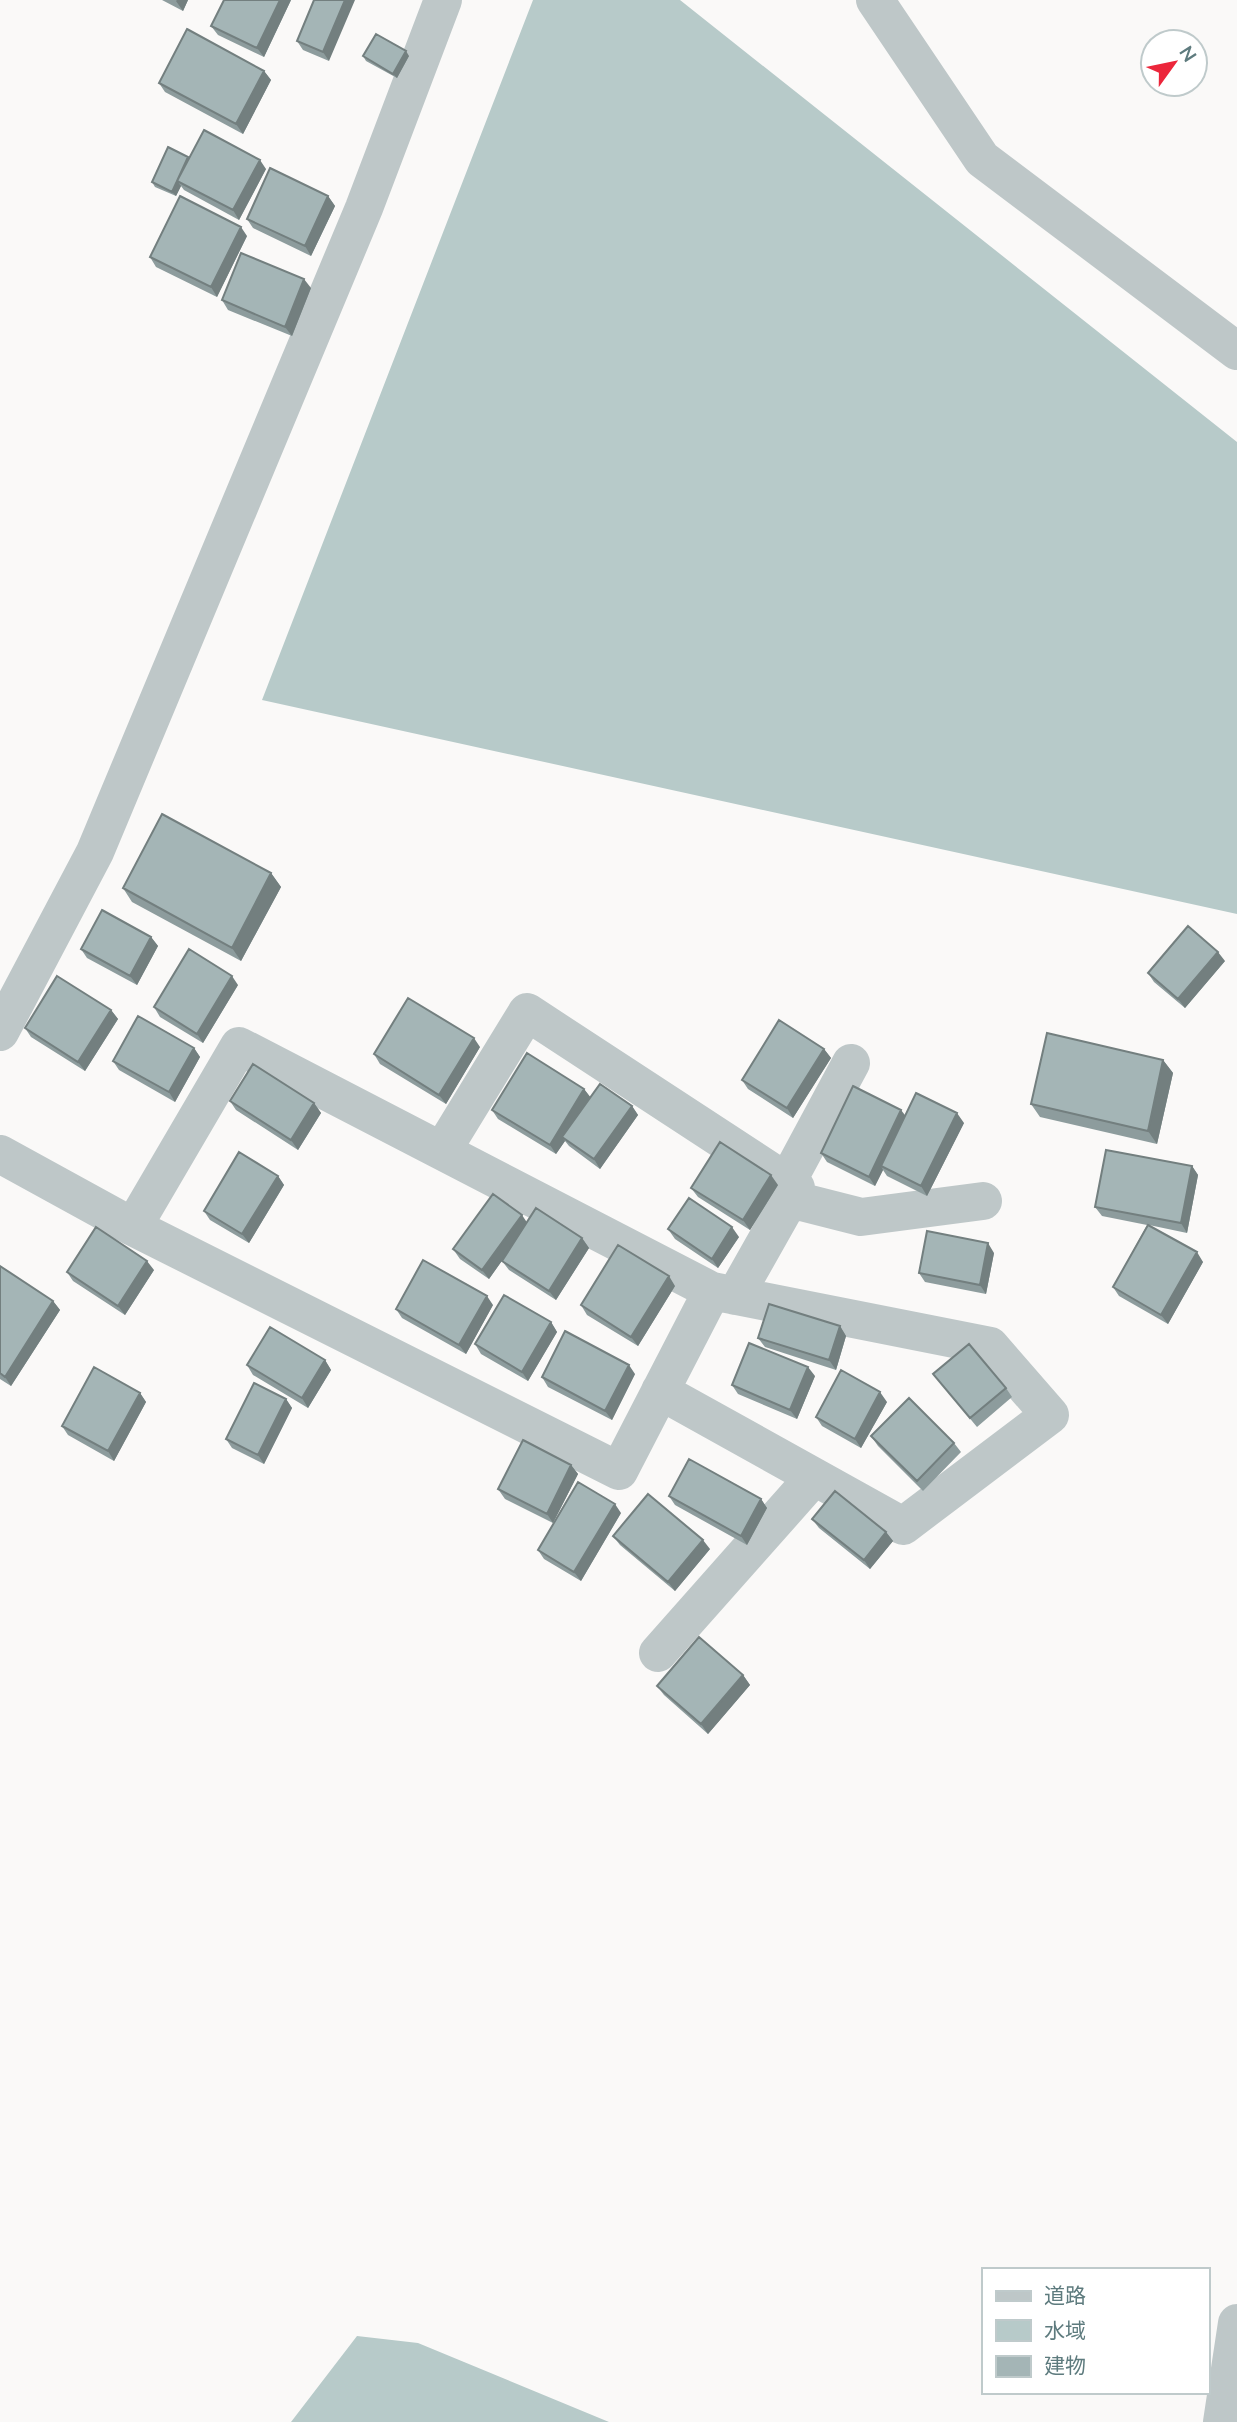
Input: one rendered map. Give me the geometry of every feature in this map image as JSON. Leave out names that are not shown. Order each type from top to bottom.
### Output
[{"type":"street","points":[[0,1032],[95,852],[364,208],[443,0]]},
{"type":"street","points":[[875,0],[982,159],[1237,351]]},
{"type":"street","points":[[442,1151],[527,1012],[788,1191],[861,1217],[983,1201]]},
{"type":"street","points":[[133,1227],[239,1046],[724,1294],[990,1346],[1050,1415],[903,1525],[660,1391]]},
{"type":"street","points":[[0,1154],[133,1227],[619,1471],[660,1391],[788,1191],[851,1063]]},
{"type":"street","points":[[658,1653],[814,1476]]},
{"type":"street","points":[[1222,2422],[1237,2323]]},
{"type":"water","points":[[533,0],[680,0],[1237,442],[1237,914],[262,700]]},
{"type":"water","points":[[357,2336],[418,2343],[609,2422],[291,2422]]},
{"type":"building","points":[[224,0],[280,0],[257,48],[211,26]]},
{"type":"building","points":[[314,0],[345,0],[323,52],[297,41]]},
{"type":"building","points":[[187,29],[264,71],[236,124],[159,83]]},
{"type":"building","points":[[376,34],[406,51],[393,74],[363,56]]},
{"type":"building","points":[[204,130],[260,160],[233,210],[177,181]]},
{"type":"building","points":[[168,147],[188,157],[172,192],[152,182]]},
{"type":"building","points":[[270,168],[328,196],[305,246],[247,219]]},
{"type":"building","points":[[180,196],[241,227],[211,287],[150,257]]},
{"type":"building","points":[[241,253],[304,279],[285,327],[222,300]]},
{"type":"building","points":[[162,814],[271,873],[232,948],[123,888]]},
{"type":"building","points":[[102,910],[151,937],[130,976],[81,949]]},
{"type":"building","points":[[1188,926],[1218,952],[1178,999],[1148,973]]},
{"type":"building","points":[[189,949],[232,976],[197,1034],[154,1007]]},
{"type":"building","points":[[57,976],[111,1010],[78,1062],[25,1028]]},
{"type":"building","points":[[408,998],[474,1038],[439,1095],[374,1054]]},
{"type":"building","points":[[138,1016],[194,1048],[169,1092],[113,1061]]},
{"type":"building","points":[[779,1020],[824,1049],[787,1108],[742,1080]]},
{"type":"building","points":[[1047,1033],[1163,1060],[1148,1131],[1031,1104]]},
{"type":"building","points":[[527,1053],[584,1089],[550,1145],[492,1110]]},
{"type":"building","points":[[253,1064],[314,1103],[291,1140],[230,1101]]},
{"type":"building","points":[[600,1084],[632,1106],[594,1159],[562,1137]]},
{"type":"building","points":[[853,1086],[901,1110],[869,1177],[821,1153]]},
{"type":"building","points":[[916,1093],[957,1113],[921,1186],[881,1166]]},
{"type":"building","points":[[720,1142],[771,1175],[743,1220],[691,1188]]},
{"type":"building","points":[[1106,1150],[1192,1166],[1181,1223],[1095,1207]]},
{"type":"building","points":[[239,1152],[278,1176],[242,1234],[204,1211]]},
{"type":"building","points":[[493,1194],[522,1215],[482,1270],[453,1249]]},
{"type":"building","points":[[689,1198],[732,1227],[712,1259],[668,1229]]},
{"type":"building","points":[[536,1208],[582,1238],[549,1291],[502,1261]]},
{"type":"building","points":[[1148,1225],[1197,1252],[1161,1315],[1113,1287]]},
{"type":"building","points":[[96,1227],[147,1261],[118,1306],[67,1272]]},
{"type":"building","points":[[927,1231],[988,1243],[980,1285],[919,1273]]},
{"type":"building","points":[[618,1245],[669,1276],[631,1337],[581,1305]]},
{"type":"building","points":[[423,1260],[487,1296],[459,1345],[396,1309]]},
{"type":"building","points":[[0,1266],[53,1301],[5,1377],[0,1373]]},
{"type":"building","points":[[504,1295],[551,1322],[522,1372],[475,1344]]},
{"type":"building","points":[[769,1304],[840,1326],[829,1360],[758,1338]]},
{"type":"building","points":[[270,1327],[325,1360],[302,1398],[247,1365]]},
{"type":"building","points":[[565,1331],[629,1365],[605,1411],[542,1377]]},
{"type":"building","points":[[749,1343],[808,1367],[790,1410],[732,1385]]},
{"type":"building","points":[[969,1344],[1006,1388],[970,1418],[933,1374]]},
{"type":"building","points":[[94,1367],[140,1393],[108,1451],[62,1426]]},
{"type":"building","points":[[841,1370],[880,1392],[855,1439],[816,1417]]},
{"type":"building","points":[[254,1383],[286,1399],[258,1455],[226,1439]]},
{"type":"building","points":[[909,1398],[954,1443],[917,1481],[871,1436]]},
{"type":"building","points":[[523,1440],[571,1465],[547,1514],[498,1489]]},
{"type":"building","points":[[689,1459],[761,1499],[741,1536],[669,1496]]},
{"type":"building","points":[[578,1482],[615,1504],[574,1572],[538,1550]]},
{"type":"building","points":[[835,1491],[886,1532],[864,1560],[812,1519]]},
{"type":"building","points":[[648,1494],[703,1540],[668,1582],[613,1536]]},
{"type":"building","points":[[699,1637],[743,1675],[701,1724],[657,1686]]}]
